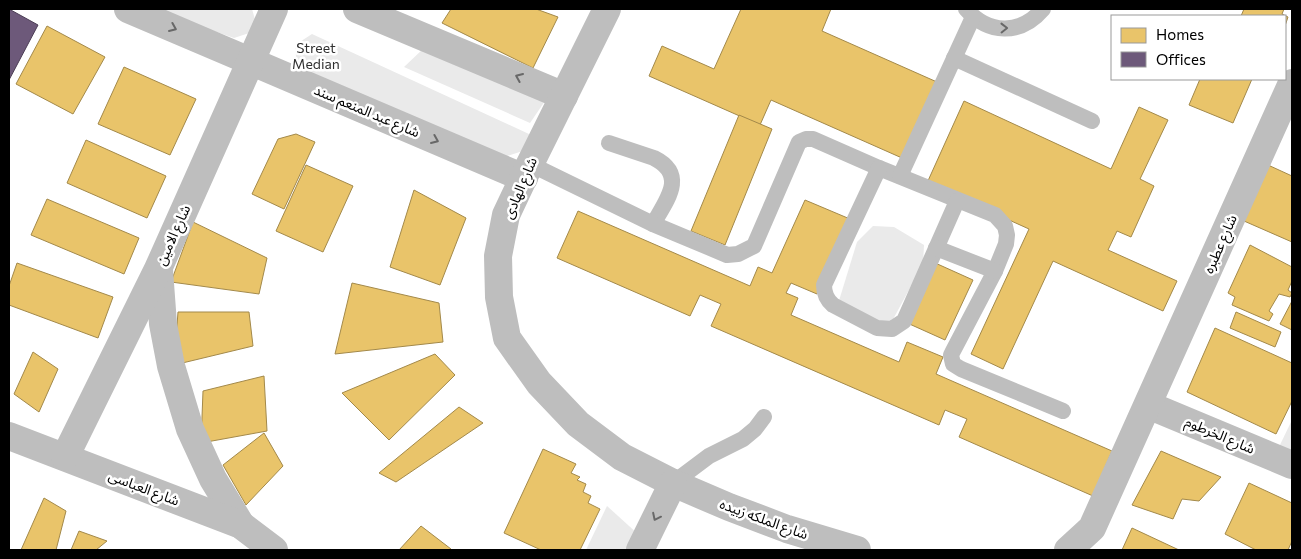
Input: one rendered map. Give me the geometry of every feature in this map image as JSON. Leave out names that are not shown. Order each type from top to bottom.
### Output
[{"type":"street","name":"شارع عبد المنعم سند","points":[[128,9],[250,61],[527,171]]},
{"type":"street","name":"شارع الامين","points":[[65,458],[158,269],[274,9]]},
{"type":"street","points":[[357,9],[564,96]]},
{"type":"street","name":"شارع الهادى","points":[[607,9],[506,216],[498,256],[499,297],[507,338],[539,383],[578,424],[622,457],[673,483]]},
{"type":"street","name":"شارع عطبره","points":[[1148,405],[1292,83]]},
{"type":"street","points":[[158,269],[163,324],[173,377],[187,420],[213,479],[242,525]]},
{"type":"street","points":[[1068,550],[1092,528],[1148,405]]},
{"type":"street","name":"شارع الخرطوم","points":[[1148,405],[1292,465]]},
{"type":"street","name":"شارع العباسى","points":[[9,436],[242,525],[274,550]]},
{"type":"street","points":[[640,550],[673,483]]},
{"type":"street","name":"شارع الملكه زبيده","points":[[673,483],[787,529],[850,549]]},
{"type":"lane","points":[[900,176],[954,58],[969,13],[983,24],[996,28],[1009,28],[1021,26],[1033,19],[1043,9]]},
{"type":"lane","points":[[954,58],[1092,121]]},
{"type":"lane","points":[[527,171],[727,255],[738,254],[754,246],[798,142],[806,139],[813,139],[957,201],[995,215],[1006,226],[1008,235],[1006,244],[951,356],[954,364],[961,369],[1063,411]]},
{"type":"lane","points":[[609,143],[654,158],[661,162],[671,174],[673,188],[653,224]]},
{"type":"lane","points":[[879,168],[824,285],[828,301],[877,328],[884,330],[898,326],[904,321],[957,201]]},
{"type":"lane","points":[[936,248],[994,271]]},
{"type":"lane","points":[[673,483],[709,456],[743,439],[755,429],[764,417]]},
{"type":"green space","name":"Street Median","points":[[161,9],[252,9],[258,30],[234,38],[199,26]]},
{"type":"green space","name":"Street Median","points":[[312,34],[529,134],[529,149],[504,157],[297,68],[295,45]]},
{"type":"green space","points":[[424,48],[545,101],[530,123],[404,67]]},
{"type":"green space","points":[[873,226],[894,227],[924,245],[923,264],[891,323],[871,323],[838,304],[857,242]]},
{"type":"green space","points":[[1292,420],[1292,454],[1278,449]]},
{"type":"green space","points":[[607,506],[639,535],[631,550],[586,550]]},
{"type":"building: Homes","points":[[451,9],[536,9],[558,17],[533,68],[442,23]]},
{"type":"building: Homes","points":[[741,9],[831,9],[822,31],[937,82],[902,158],[771,100],[760,125],[649,76],[662,46],[714,69]]},
{"type":"building: Homes","points":[[1244,9],[1284,9],[1282,14],[1284,15],[1241,15]]},
{"type":"building: Homes","points":[[47,26],[105,57],[73,114],[16,84]]},
{"type":"building: Homes","points":[[124,67],[196,99],[170,155],[98,124]]},
{"type":"building: Homes","points":[[1200,80],[1252,80],[1233,123],[1189,105]]},
{"type":"building: Homes","points":[[964,101],[1111,169],[1139,107],[1168,120],[1140,179],[1154,186],[1131,237],[1117,231],[1108,250],[1177,281],[1163,311],[1053,261],[1003,369],[971,354],[1029,229],[927,183]]},
{"type":"building: Homes","points":[[739,115],[772,129],[725,245],[691,231]]},
{"type":"building: Homes","points":[[296,134],[315,142],[284,209],[252,194],[278,139]]},
{"type":"building: Homes","points":[[86,140],[166,176],[147,218],[67,183]]},
{"type":"building: Homes","points":[[306,165],[353,186],[323,252],[276,231]]},
{"type":"building: Homes","points":[[1268,165],[1292,176],[1292,242],[1244,221]]},
{"type":"building: Homes","points":[[414,190],[466,218],[440,285],[390,267]]},
{"type":"building: Homes","points":[[47,199],[139,238],[124,274],[31,235]]},
{"type":"building: Homes","points":[[805,200],[850,219],[817,294],[791,283],[786,293],[798,298],[791,315],[899,362],[907,342],[943,357],[936,374],[1112,451],[1093,496],[959,437],[967,419],[945,410],[939,425],[711,326],[721,304],[700,295],[690,316],[557,258],[578,211],[750,286],[758,267],[772,273]]},
{"type":"building: Homes","points":[[193,222],[267,258],[259,294],[171,282]]},
{"type":"building: Homes","points":[[1250,245],[1292,267],[1292,281],[1288,290],[1292,293],[1290,297],[1279,294],[1269,311],[1273,314],[1269,321],[1232,305],[1235,297],[1228,293]]},
{"type":"building: Homes","points":[[933,262],[973,280],[945,340],[905,322]]},
{"type":"building: Homes","points":[[17,263],[113,297],[98,338],[9,305],[9,286]]},
{"type":"building: Homes","points":[[352,283],[439,303],[443,342],[335,354]]},
{"type":"building: Homes","points":[[1292,301],[1292,330],[1280,324]]},
{"type":"building: Homes","points":[[178,312],[249,312],[253,346],[174,365]]},
{"type":"building: Homes","points":[[1236,312],[1281,332],[1275,347],[1230,328]]},
{"type":"building: Homes","points":[[1215,328],[1292,363],[1292,401],[1276,434],[1187,392]]},
{"type":"building: Homes","points":[[33,352],[58,369],[39,412],[14,394]]},
{"type":"building: Homes","points":[[435,354],[455,375],[389,440],[342,393]]},
{"type":"building: Homes","points":[[264,376],[267,431],[201,443],[203,391]]},
{"type":"building: Homes","points":[[459,407],[483,423],[396,482],[379,473]]},
{"type":"building: Homes","points":[[264,433],[283,466],[246,505],[223,465]]},
{"type":"building: Homes","points":[[543,449],[576,464],[571,473],[580,477],[577,480],[586,484],[583,492],[591,496],[588,503],[600,509],[580,550],[541,550],[504,533]]},
{"type":"building: Homes","points":[[1161,451],[1221,477],[1199,501],[1182,499],[1173,519],[1132,505]]},
{"type":"building: Homes","points":[[1249,483],[1292,503],[1292,541],[1288,550],[1256,550],[1225,534]]},
{"type":"building: Homes","points":[[44,498],[66,511],[56,550],[21,550]]},
{"type":"building: Homes","points":[[421,526],[451,549],[451,550],[399,550]]},
{"type":"building: Homes","points":[[1132,528],[1179,550],[1122,550]]},
{"type":"building: Homes","points":[[79,531],[107,541],[96,550],[71,550]]},
{"type":"building: Offices","points":[[9,9],[38,25],[9,80]]}]
